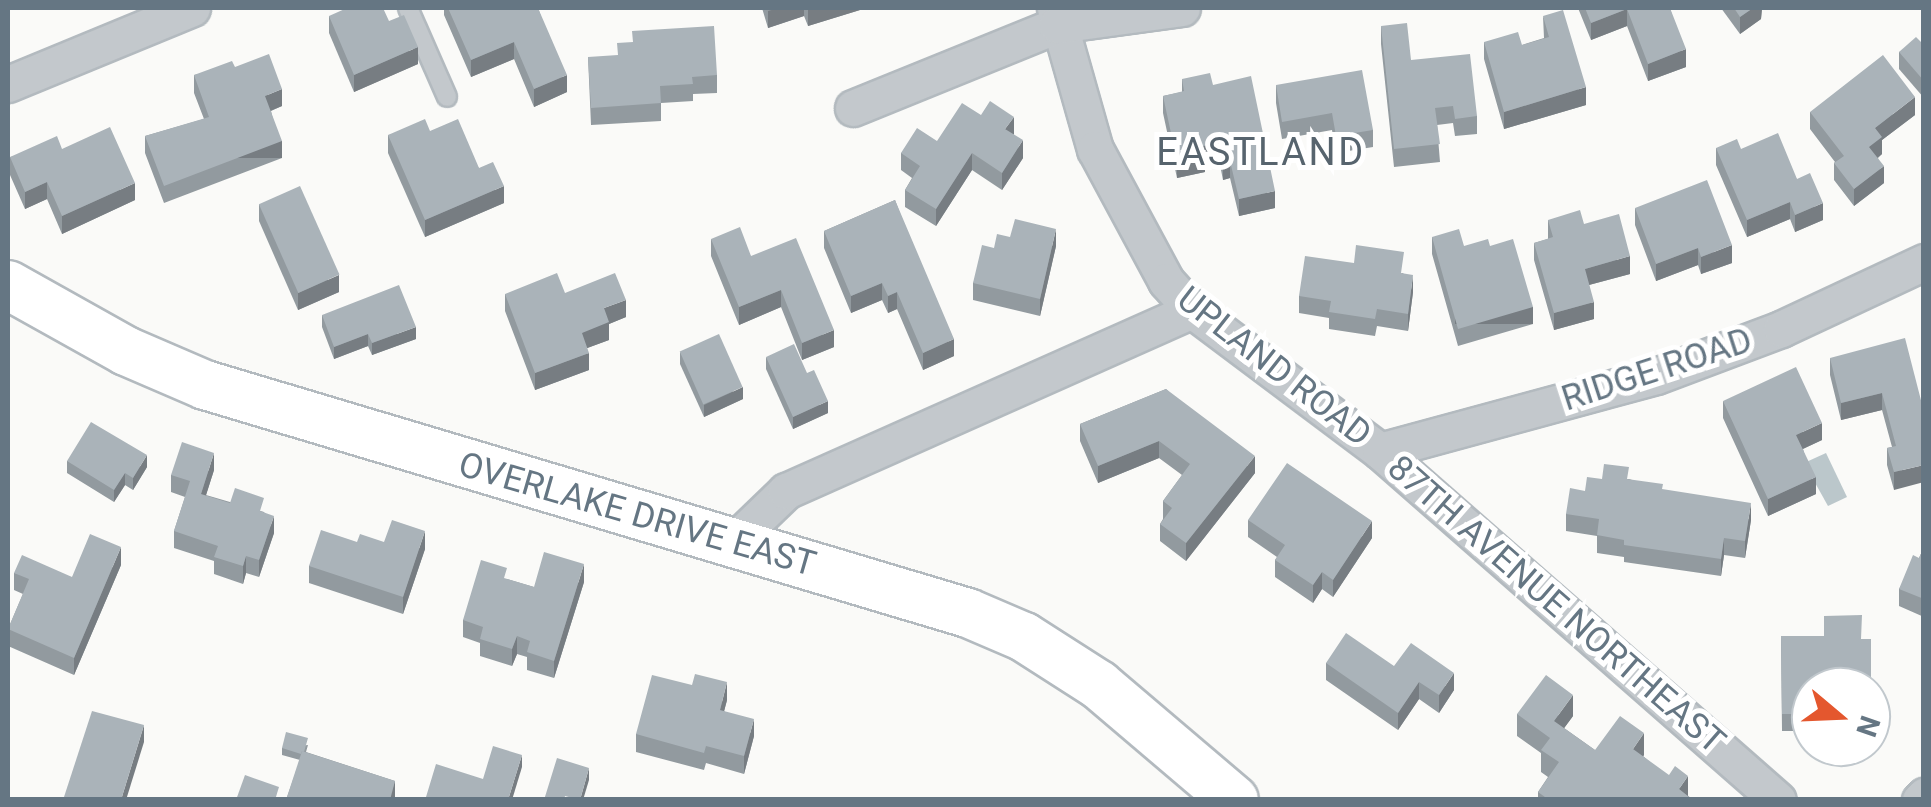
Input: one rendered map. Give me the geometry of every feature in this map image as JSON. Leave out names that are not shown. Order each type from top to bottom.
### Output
[{"type":"street","points":[[8,84],[192,8]]},
{"type":"street","points":[[853,108],[1056,16],[1182,8]]},
{"type":"street","name":"UPLAND ROAD","points":[[1056,16],[1095,148],[1166,281],[1192,310],[1380,451]]},
{"type":"street","name":"RIDGE ROAD","points":[[1380,451],[1656,376],[1781,329],[1924,262]]},
{"type":"street","name":"OVERLAKE DRIVE EAST","points":[[8,285],[126,351],[204,385],[968,613],[1024,637],[1099,685],[1234,800]]},
{"type":"street","points":[[732,544],[786,490],[1192,310]]},
{"type":"street","name":"87TH AVENUE NORTHEAST","points":[[1380,451],[1778,800]]},
{"type":"lane","points":[[408,8],[447,97]]},
{"type":"shaded area","points":[[1826,453],[1847,497],[1828,506],[1804,463]]},
{"type":"building","points":[[347,8],[383,8],[389,21],[404,15],[418,47],[354,75],[329,16]]},
{"type":"building","points":[[448,8],[538,8],[567,75],[534,89],[514,42],[471,60]]},
{"type":"building","points":[[1585,8],[1670,8],[1686,49],[1648,64],[1627,9],[1591,23]]},
{"type":"building","points":[[1734,8],[1753,8],[1740,17]]},
{"type":"building","points":[[1563,10],[1586,87],[1504,112],[1484,42],[1518,32],[1522,45],[1549,37],[1543,16]]},
{"type":"building","points":[[1407,23],[1411,60],[1470,54],[1477,116],[1455,119],[1453,106],[1435,108],[1440,144],[1394,149],[1381,26]]},
{"type":"building","points":[[714,26],[717,75],[692,77],[693,84],[660,86],[661,103],[591,108],[588,57],[618,55],[617,43],[633,42],[632,31]]},
{"type":"building","points":[[1916,37],[1924,45],[1924,81],[1899,52]]},
{"type":"building","points":[[269,54],[282,89],[265,96],[282,141],[164,186],[145,136],[209,117],[194,75],[232,61],[235,67]]},
{"type":"building","points":[[1883,55],[1915,97],[1875,128],[1882,137],[1869,147],[1884,166],[1854,189],[1834,163],[1844,156],[1810,112]]},
{"type":"building","points":[[1362,70],[1373,130],[1336,136],[1332,113],[1282,122],[1276,85]]},
{"type":"building","points":[[1210,73],[1213,85],[1251,76],[1275,191],[1239,199],[1230,161],[1223,162],[1219,143],[1203,146],[1205,155],[1177,161],[1163,96],[1184,91],[1182,79]]},
{"type":"building","points":[[990,101],[1014,117],[1005,129],[1023,140],[1002,173],[972,153],[936,209],[905,190],[920,166],[901,153],[917,128],[937,141],[962,103],[981,115]]},
{"type":"building","points":[[425,119],[430,131],[458,119],[479,168],[493,162],[504,186],[425,220],[388,135]]},
{"type":"building","points":[[110,127],[135,183],[62,216],[47,182],[25,192],[10,157],[57,136],[62,149]]},
{"type":"building","points":[[1778,133],[1797,179],[1810,173],[1823,203],[1795,215],[1790,202],[1747,220],[1716,148],[1737,139],[1741,149]]},
{"type":"building","points":[[1707,180],[1732,245],[1701,257],[1698,248],[1656,264],[1635,208]]},
{"type":"building","points":[[300,186],[339,275],[298,293],[259,204]]},
{"type":"building","points":[[895,200],[954,339],[923,353],[897,292],[888,296],[882,283],[851,296],[824,231]]},
{"type":"building","points":[[1580,210],[1584,224],[1619,214],[1630,256],[1585,269],[1594,302],[1554,313],[1534,243],[1553,237],[1548,220]]},
{"type":"building","points":[[1015,219],[1056,229],[1040,299],[973,283],[982,245],[994,248],[997,234],[1010,237]]},
{"type":"building","points":[[740,227],[751,256],[796,238],[834,330],[802,343],[781,290],[739,307],[711,239]]},
{"type":"building","points":[[1459,229],[1464,246],[1488,239],[1490,246],[1513,239],[1533,307],[1458,329],[1432,237]]},
{"type":"building","points":[[1356,245],[1404,252],[1401,273],[1413,275],[1408,314],[1377,309],[1375,319],[1329,312],[1331,301],[1299,296],[1305,256],[1354,263]]},
{"type":"building","points":[[557,273],[565,293],[615,273],[626,300],[604,308],[609,322],[582,333],[589,353],[535,373],[505,294]]},
{"type":"building","points":[[399,285],[416,327],[372,343],[368,334],[334,347],[322,315]]},
{"type":"building","points":[[719,334],[743,387],[703,404],[680,351]]},
{"type":"building","points":[[1905,338],[1924,412],[1924,465],[1894,472],[1887,448],[1896,446],[1882,393],[1841,403],[1830,358]]},
{"type":"building","points":[[794,344],[807,373],[814,370],[828,401],[793,417],[766,357]]},
{"type":"building","points":[[1796,367],[1822,423],[1796,435],[1816,477],[1768,499],[1723,401]]},
{"type":"building","points":[[1166,389],[1255,456],[1186,543],[1160,524],[1172,508],[1163,501],[1190,464],[1159,441],[1098,466],[1080,424]]},
{"type":"building","points":[[91,422],[147,455],[133,478],[125,473],[114,490],[67,461]]},
{"type":"building","points":[[182,442],[214,453],[201,494],[230,503],[235,488],[264,498],[260,511],[274,516],[259,560],[246,556],[243,566],[214,557],[218,546],[174,531],[190,481],[171,475]]},
{"type":"building","points":[[1287,463],[1372,521],[1333,580],[1322,572],[1313,585],[1275,560],[1285,545],[1248,520]]},
{"type":"building","points":[[1604,464],[1629,467],[1627,479],[1663,484],[1662,489],[1751,503],[1745,541],[1724,538],[1721,559],[1624,545],[1624,540],[1597,535],[1599,519],[1566,514],[1570,488],[1585,491],[1587,477],[1602,479]]},
{"type":"building","points":[[392,520],[425,531],[403,597],[309,566],[321,530],[357,542],[360,534],[384,542]]},
{"type":"building","points":[[90,534],[121,547],[74,658],[8,629],[29,579],[14,573],[22,555],[72,577]]},
{"type":"building","points":[[1924,547],[1924,599],[1899,589],[1913,555],[1919,558]]},
{"type":"building","points":[[544,552],[584,564],[554,661],[527,652],[530,641],[517,636],[512,649],[480,639],[483,627],[463,620],[481,560],[507,568],[504,578],[534,587]]},
{"type":"building","points":[[1862,615],[1861,639],[1871,639],[1871,667],[1791,667],[1791,714],[1782,714],[1781,636],[1824,636],[1824,616]]},
{"type":"building","points":[[1346,633],[1394,666],[1411,643],[1454,673],[1439,695],[1419,682],[1398,713],[1326,663]]},
{"type":"building","points":[[695,674],[727,682],[720,710],[754,719],[744,756],[706,746],[704,753],[636,734],[652,675],[692,685]]},
{"type":"building","points":[[1546,675],[1573,695],[1554,721],[1595,750],[1620,716],[1644,733],[1633,749],[1669,775],[1675,766],[1688,776],[1679,789],[1693,800],[1549,800],[1538,792],[1559,762],[1541,750],[1550,738],[1517,714]]},
{"type":"building","points":[[92,711],[144,725],[121,800],[64,797]]},
{"type":"building","points":[[286,732],[308,738],[304,752],[282,748]]},
{"type":"building","points":[[493,746],[522,755],[508,800],[426,797],[436,764],[483,779]]},
{"type":"building","points":[[302,751],[395,781],[390,800],[286,800]]},
{"type":"building","points":[[557,758],[589,768],[580,800],[565,796],[564,800],[544,800]]},
{"type":"building","points":[[245,775],[279,787],[275,800],[236,800]]},
{"type":"district","name":"EASTLAND","points":[[1261,153]]}]
